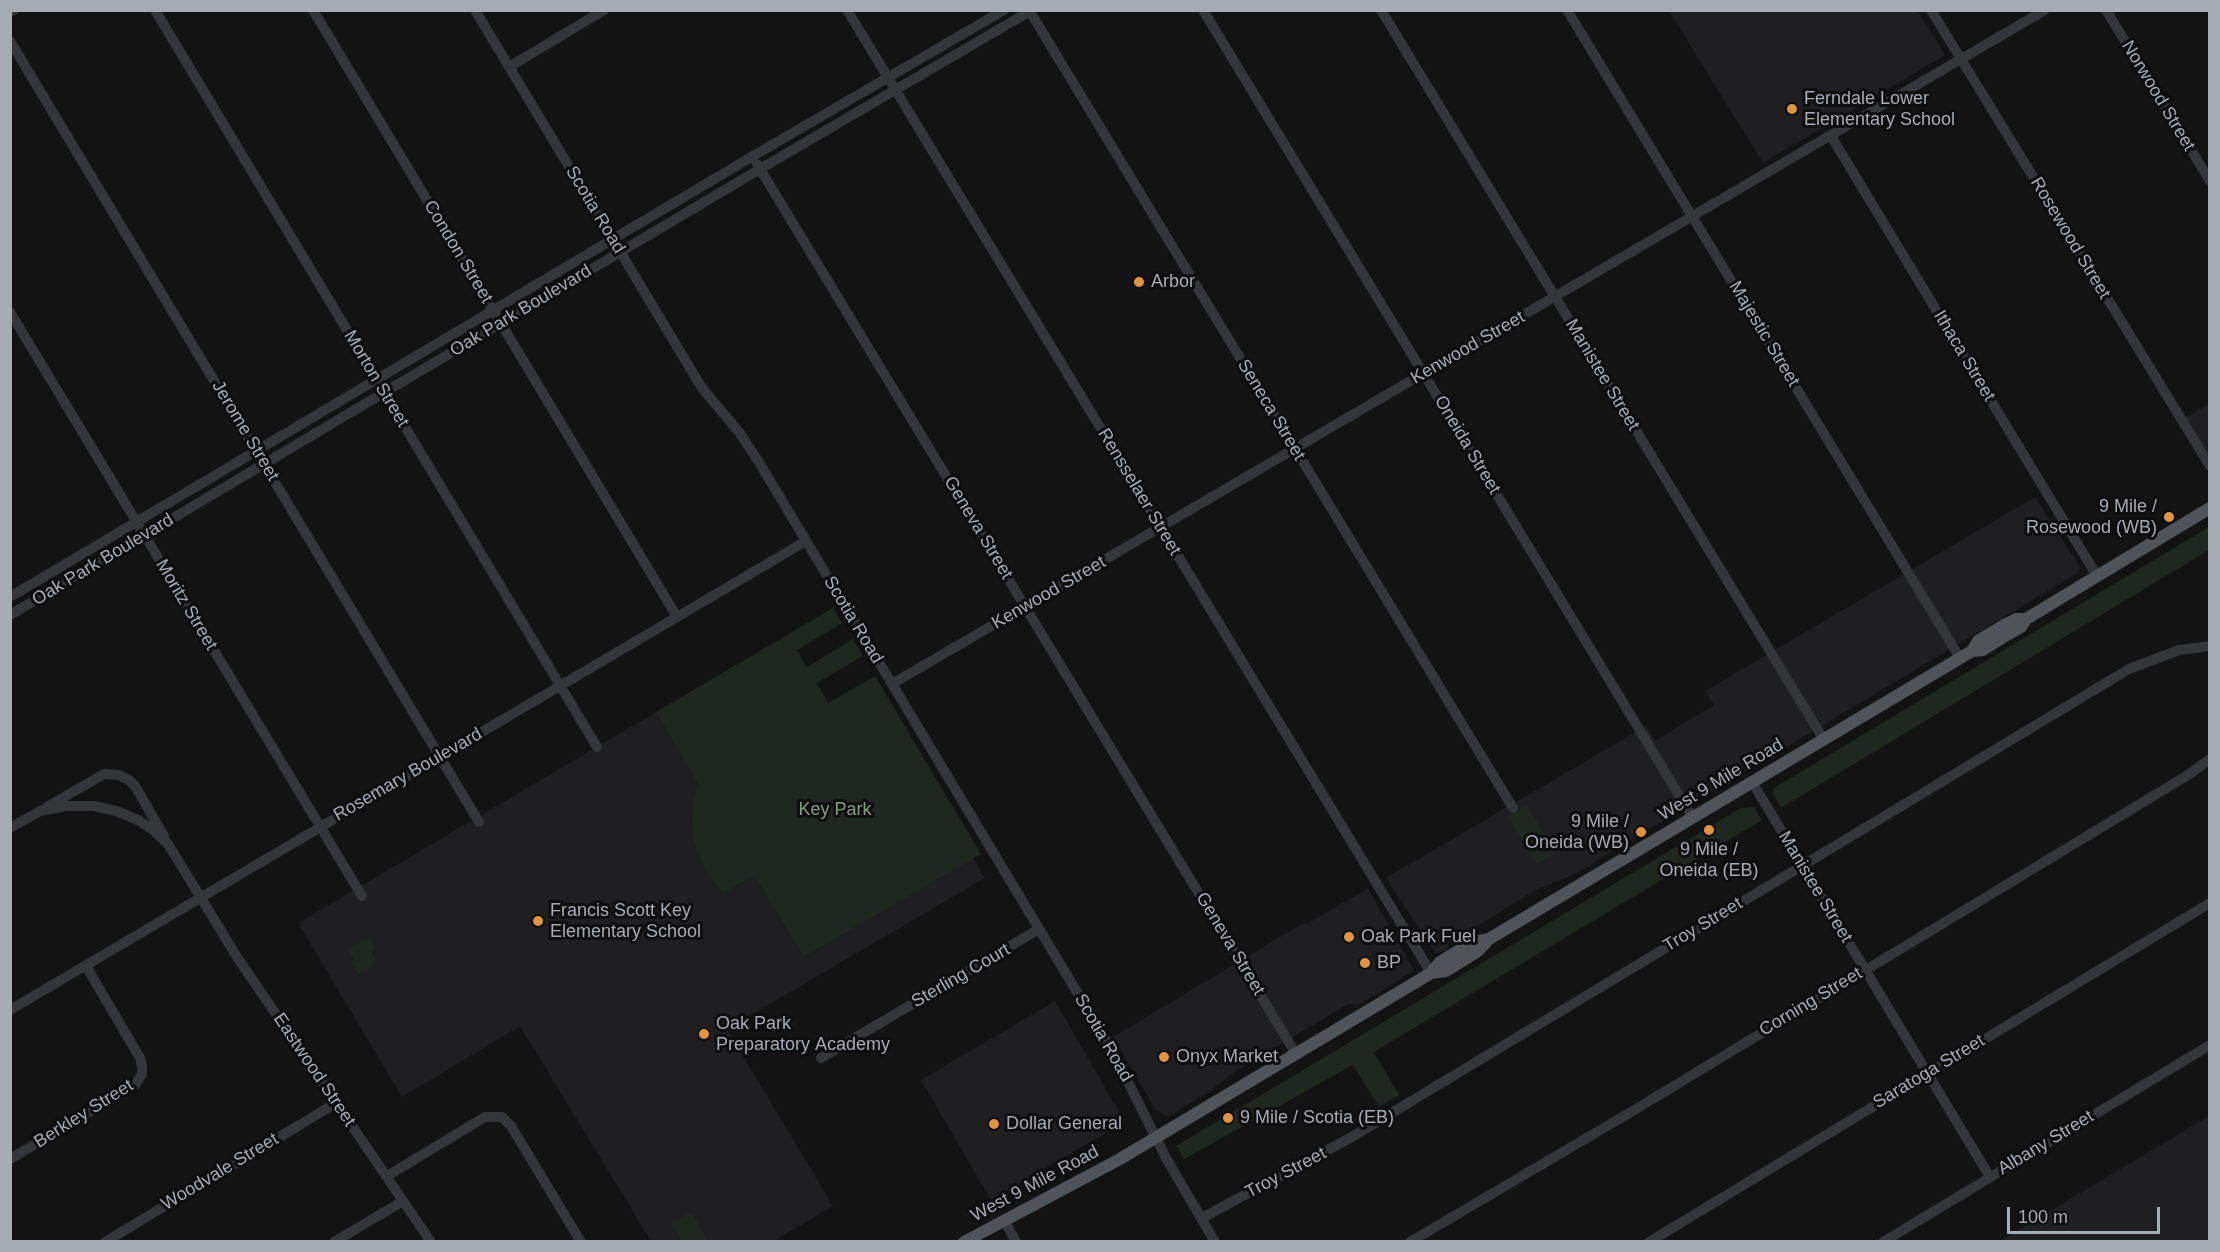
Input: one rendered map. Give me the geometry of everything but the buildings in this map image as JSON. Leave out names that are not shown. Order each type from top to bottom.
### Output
[{"type":"main road","name":"West 9 Mile Road","points":[[964,1242],[1120,1160],[1431,974],[1440,962],[1473,942],[1489,939],[1972,651],[1978,641],[2006,624],[2016,619],[2026,619],[2210,508]]},
{"type":"street","name":"Morton Street","points":[[155,10],[597,747]]},
{"type":"street","name":"Condon Street","points":[[313,10],[677,617]]},
{"type":"street","name":"Scotia Road","points":[[475,10],[702,388],[744,439],[892,684],[1118,1061],[1156,1138],[1215,1242]]},
{"type":"street","points":[[509,67],[604,10]]},
{"type":"street","name":"Rensselaer Street","points":[[847,10],[1431,974]]},
{"type":"street","name":"Oak Park Boulevard","points":[[10,597],[753,156],[1004,10]]},
{"type":"street","name":"Oneida Street","points":[[1203,10],[1693,818]]},
{"type":"street","name":"Manistee Street","points":[[1380,10],[1824,740]]},
{"type":"street","name":"Majestic Street","points":[[1567,10],[1960,658]]},
{"type":"street","name":"Rosewood Street","points":[[1931,10],[2210,466]]},
{"type":"street","name":"Kenwood Street","points":[[892,684],[1693,218],[2044,10]]},
{"type":"street","name":"Norwood Street","points":[[2106,10],[2210,181]]},
{"type":"street","name":"Oak Park Boulevard","points":[[10,615],[1030,11]]},
{"type":"street","name":"Seneca Street","points":[[1030,11],[1514,808]]},
{"type":"street","name":"Jerome Street","points":[[10,41],[478,822]]},
{"type":"street","name":"Ithaca Street","points":[[1831,136],[2097,576]]},
{"type":"street","name":"Geneva Street","points":[[753,156],[1296,1054]]},
{"type":"street","name":"Moritz Street","points":[[10,312],[319,827],[363,896]]},
{"type":"street","name":"Rosemary Boulevard","points":[[10,1010],[806,541]]},
{"type":"street","name":"Troy Street","points":[[1202,1218],[1350,1138],[2129,669],[2179,650],[2210,646]]},
{"type":"street","name":"Corning Street","points":[[1410,1242],[2188,775],[2210,759]]},
{"type":"street","name":"Eastwood Street","points":[[10,828],[104,774],[119,775],[135,786],[237,957],[431,1242]]},
{"type":"street","name":"Manistee Street","points":[[1752,782],[1990,1177]]},
{"type":"street","points":[[40,811],[94,806],[116,811],[138,820],[168,844]]},
{"type":"street","name":"Saratoga Street","points":[[1649,1242],[2210,903]]},
{"type":"street","name":"Sterling Court","points":[[821,1058],[1039,929]]},
{"type":"street","name":"Berkley Street","points":[[10,1159],[135,1085],[142,1074],[140,1058],[86,966]]},
{"type":"street","name":"Albany Street","points":[[1882,1242],[2210,1045]]},
{"type":"street","name":"Woodvale Street","points":[[105,1242],[336,1103]]},
{"type":"street","points":[[387,1176],[485,1117],[502,1117],[511,1126],[581,1242]]},
{"type":"street","points":[[334,1242],[403,1201]]},
{"type":"street","points":[[1004,1220],[1016,1242]]},
{"type":"shaded area","name":"Ferndale Lower Elementary School","points":[[1669,11],[1918,11],[1945,55],[1763,163]]},
{"type":"shaded area","points":[[2209,404],[2209,454],[2185,418]]},
{"type":"shaded area","points":[[2035,497],[2080,567],[2076,574],[1571,876],[1539,888],[1449,943],[1447,949],[1436,954],[1386,878],[1646,726],[1655,741],[1714,705],[1705,691]]},
{"type":"shaded area","points":[[656,712],[804,957],[973,858],[985,878],[727,1029],[833,1206],[774,1241],[651,1241],[520,1026],[402,1097],[298,923]]},
{"type":"shaded area","points":[[1368,888],[1414,971],[1357,1006],[1350,1003],[1234,1072],[1212,1090],[1168,1117],[1156,1110],[1113,1037],[1305,922],[1307,924]]},
{"type":"shaded area","points":[[1055,1001],[1125,1122],[991,1200],[921,1080]]},
{"type":"shaded area","points":[[2209,1116],[2209,1241],[2000,1241]]},
{"type":"green space","points":[[2209,527],[2209,550],[1781,808],[1772,792],[1774,788]]},
{"type":"green space","name":"Key Park","points":[[833,608],[842,623],[797,650],[807,667],[853,639],[863,656],[817,683],[828,703],[875,676],[981,854],[804,957],[754,875],[723,893],[710,877],[700,859],[694,840],[692,819],[698,783],[656,712]]},
{"type":"green space","points":[[1527,805],[1555,853],[1537,864],[1508,817]]},
{"type":"green space","points":[[1754,807],[1762,820],[1374,1052],[1399,1095],[1379,1107],[1353,1065],[1184,1159],[1176,1146],[1741,808]]},
{"type":"green space","points":[[370,938],[375,947],[371,953],[375,957],[373,967],[359,975],[348,950]]},
{"type":"green space","points":[[691,1212],[708,1241],[682,1241],[671,1223]]},
{"type":"place","name":"Ferndale Lower Elementary School","points":[[1792,109]]},
{"type":"place","name":"Arbor","points":[[1139,282]]},
{"type":"place","name":"9 Mile / Rosewood (WB)","points":[[2169,517]]},
{"type":"place","name":"9 Mile / Oneida (EB)","points":[[1709,830]]},
{"type":"place","name":"9 Mile / Oneida (WB)","points":[[1641,832]]},
{"type":"place","name":"Francis Scott Key Elementary School","points":[[538,921]]},
{"type":"place","name":"Oak Park Fuel","points":[[1349,937]]},
{"type":"place","name":"BP","points":[[1365,963]]},
{"type":"place","name":"Oak Park Preparatory Academy","points":[[704,1034]]},
{"type":"place","name":"Onyx Market","points":[[1164,1057]]},
{"type":"place","name":"9 Mile / Scotia (EB)","points":[[1228,1118]]},
{"type":"place","name":"Dollar General","points":[[994,1124]]}]
